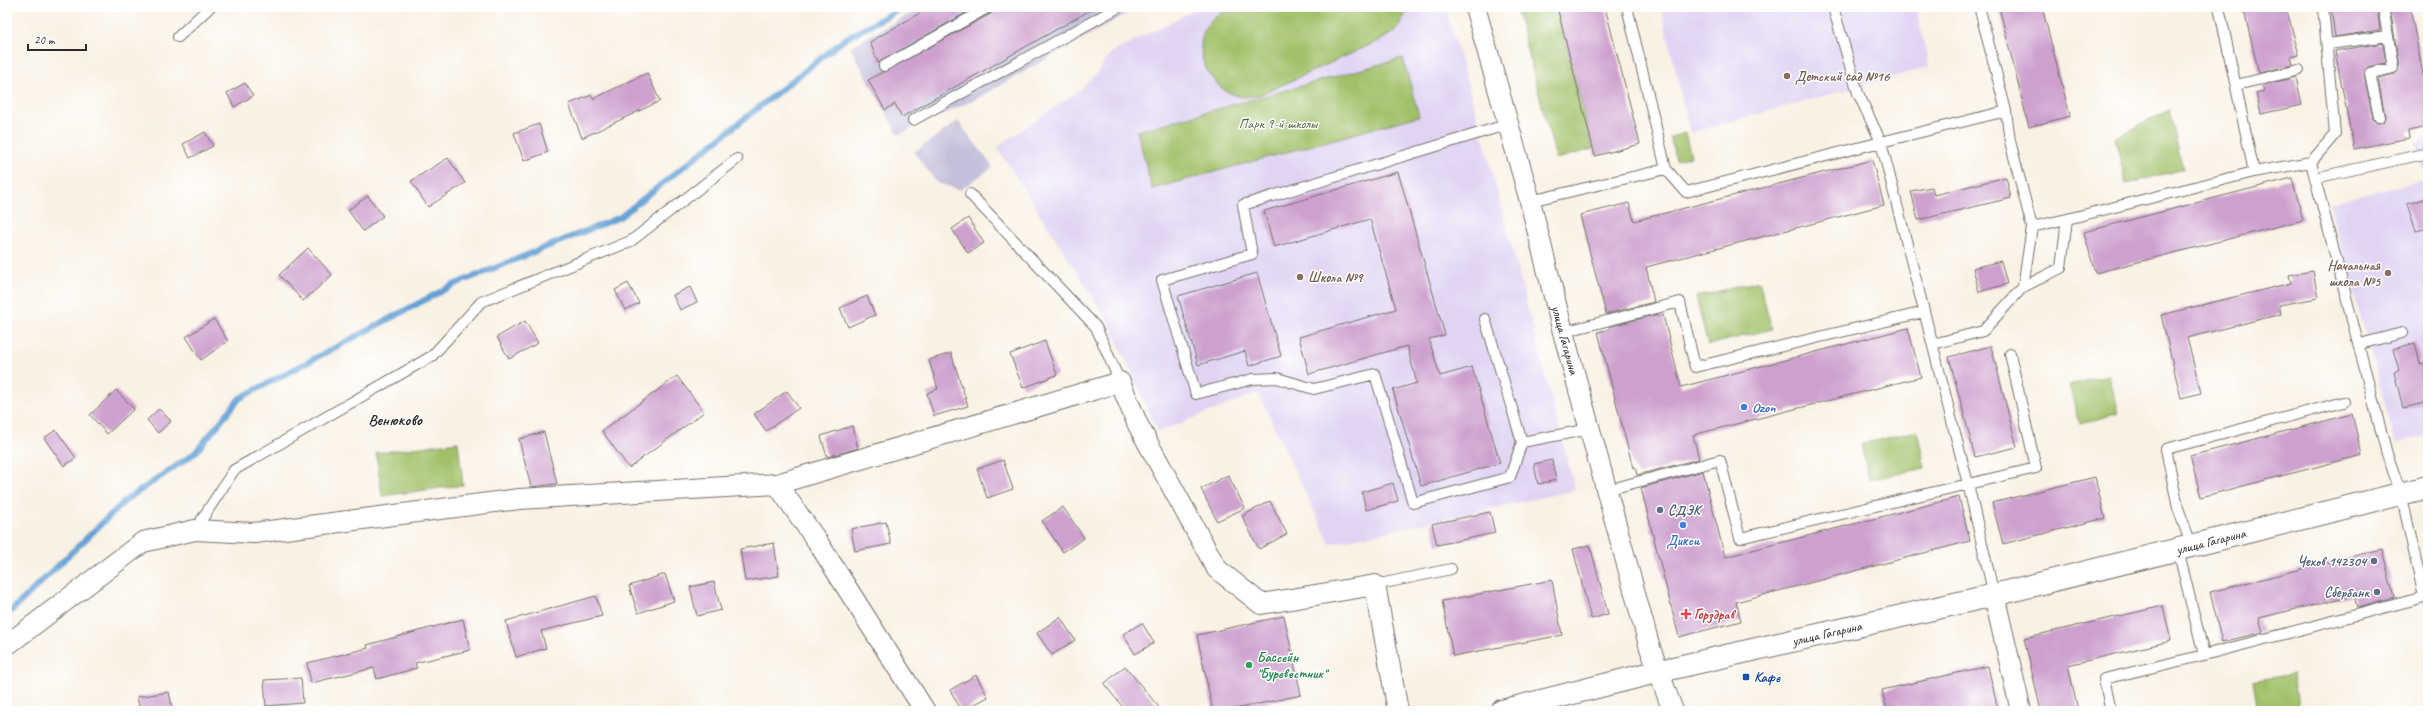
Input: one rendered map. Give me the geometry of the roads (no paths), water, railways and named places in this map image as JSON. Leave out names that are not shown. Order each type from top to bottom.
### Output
[{"type":"main road","name":"улица Гагарина","points":[[1502,711],[1660,671],[1994,595],[2428,487]]},
{"type":"street","name":"улица Гагарина","points":[[1475,7],[1530,201],[1563,332],[1650,648],[1660,671]]},
{"type":"street","points":[[7,645],[143,542],[195,530],[254,534],[519,499],[777,484],[1120,382],[1138,425],[1217,568],[1261,604],[1375,585],[1398,711]]},
{"type":"street","points":[[777,484],[817,541],[925,711]]},
{"type":"street","points":[[1994,595],[2021,711]]},
{"type":"street","points":[[1660,671],[1672,711]]},
{"type":"lane","points":[[178,37],[210,7]]},
{"type":"lane","points":[[884,66],[990,7]]},
{"type":"lane","points":[[913,120],[1119,7]]},
{"type":"lane","points":[[1627,7],[1666,169],[1686,192],[2006,111]]},
{"type":"lane","points":[[1833,7],[1858,93],[1881,142],[1968,484],[1994,595]]},
{"type":"lane","points":[[1981,7],[1980,10],[2006,111],[2010,141],[2032,227],[2023,287]]},
{"type":"lane","points":[[2219,7],[2254,172]]},
{"type":"lane","points":[[2032,227],[2254,172],[2311,162],[2335,134],[2328,44],[2323,7]]},
{"type":"lane","points":[[2379,117],[2370,73],[2393,68],[2383,7]]},
{"type":"lane","points":[[2328,44],[2388,36]]},
{"type":"lane","points":[[2236,85],[2299,70]]},
{"type":"lane","points":[[1485,319],[1522,442],[1510,476],[1413,503],[1375,374],[1314,389],[1277,378],[1253,379],[1196,394],[1162,280],[1252,254],[1243,206],[1508,124]]},
{"type":"lane","points":[[2314,178],[2428,153]]},
{"type":"lane","points":[[195,530],[234,470],[432,356],[481,302],[631,241],[737,160]]},
{"type":"lane","points":[[2111,711],[2104,679],[2204,655],[2426,596],[2401,493],[2387,454],[2360,344],[2314,178],[2311,162]]},
{"type":"lane","points":[[1530,201],[1666,169]]},
{"type":"lane","points":[[970,194],[1096,327],[1120,382]]},
{"type":"lane","points":[[1933,344],[1983,331],[2023,287],[2061,268],[2067,219]]},
{"type":"lane","points":[[1563,332],[1680,302],[1695,367],[1924,312]]},
{"type":"lane","points":[[2360,344],[2402,333]]},
{"type":"lane","points":[[1607,490],[1720,460],[1740,538],[2036,468],[2010,354]]},
{"type":"lane","points":[[2204,655],[2166,449],[2344,402]]},
{"type":"lane","points":[[1522,442],[1590,429]]},
{"type":"lane","points":[[1375,585],[1451,569]]},
{"type":"waterway","points":[[7,615],[126,500],[195,453],[240,398],[453,285],[620,217],[845,39],[903,7]]},
{"type":"place","name":"Детский сад №16","points":[[1787,76]]},
{"type":"place","name":"Начальная школа №5","points":[[2388,273]]},
{"type":"place","name":"Школа №9","points":[[1300,277]]},
{"type":"place","name":"Ozon","points":[[1744,407]]},
{"type":"place","name":"СДЭК","points":[[1660,510]]},
{"type":"place","name":"Дикси","points":[[1683,525]]},
{"type":"place","name":"Чехов 142304","points":[[2374,561]]},
{"type":"place","name":"Сбербанк","points":[[2377,592]]},
{"type":"place","name":"Горздрав","points":[[1686,614]]},
{"type":"place","name":"Бассейн \"Буревестник\"","points":[[1249,665]]},
{"type":"place","name":"Кафе","points":[[1746,677]]},
{"type":"district","name":"Венюково","points":[[395,419]]},
{"type":"park label","name":"Парк 9-й школы","points":[[1278,123]]}]
